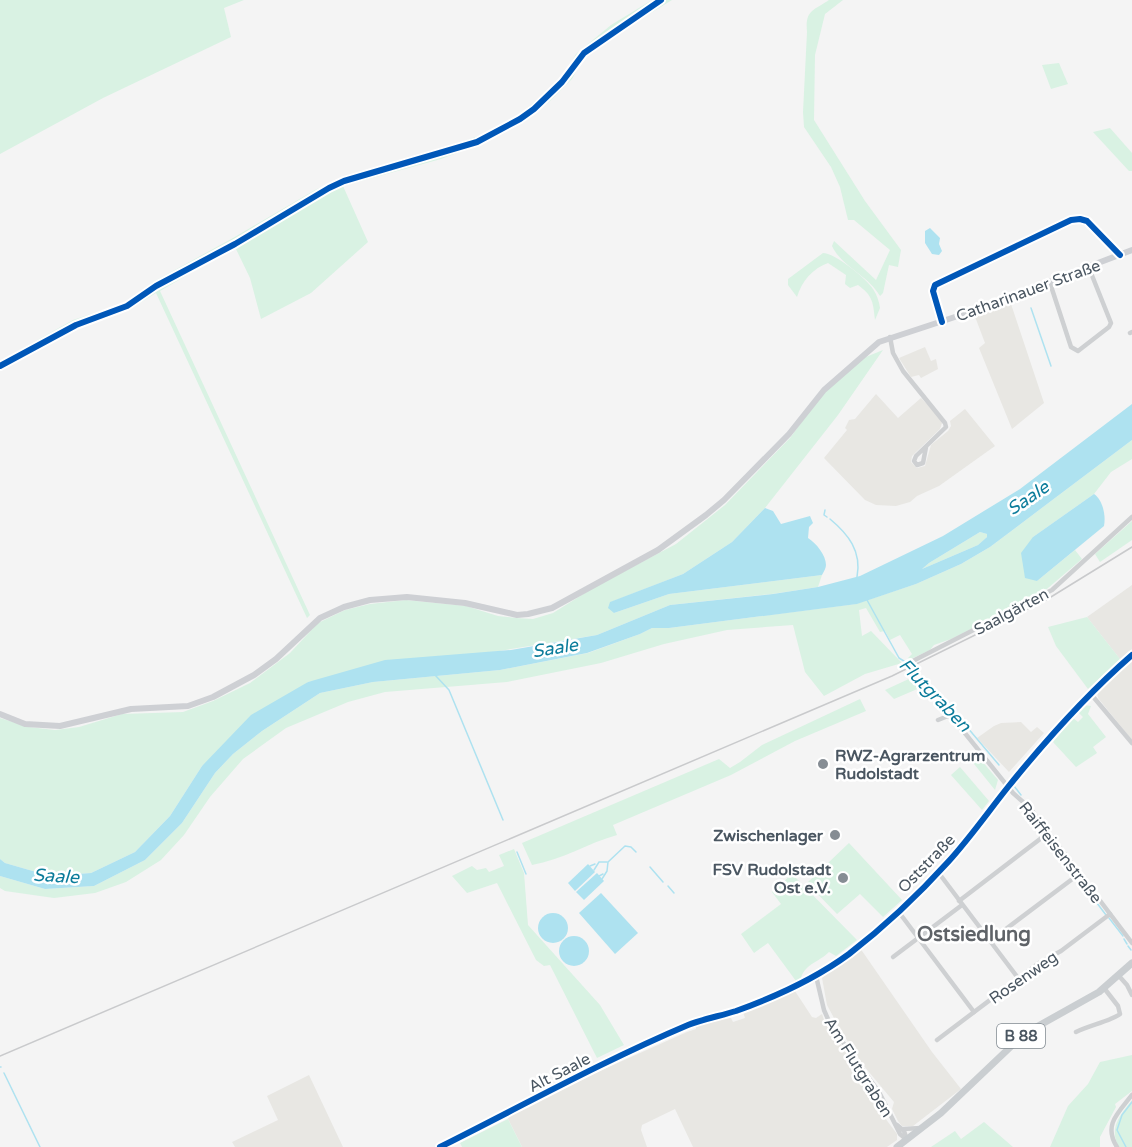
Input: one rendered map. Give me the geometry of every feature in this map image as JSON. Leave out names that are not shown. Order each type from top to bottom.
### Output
[{"type":"main road","name":"Catharinauer Straße","points":[[0,714],[25,724],[68,725],[131,709],[179,707],[199,702],[254,675],[276,659],[320,618],[344,607],[370,600],[407,597],[465,603],[518,615],[552,608],[658,550],[706,516],[789,434],[824,390],[874,345],[890,337],[942,322],[1050,283],[1132,250]]},
{"type":"main road","name":"Oststraße","points":[[690,1024],[755,1003],[816,976],[851,952],[938,872],[964,843],[1008,786],[1090,693],[1132,656]]},
{"type":"main road","name":"B 88","points":[[897,1147],[923,1127],[1024,1034],[1104,988],[1132,963]]},
{"type":"main road","name":"Alt Saale","points":[[440,1147],[690,1024]]},
{"type":"street","points":[[942,322],[933,291],[935,285],[1071,220],[1087,221],[1120,255]]},
{"type":"street","points":[[1050,283],[1071,347],[1078,351],[1111,323],[1089,268]]},
{"type":"street","points":[[890,337],[893,353],[903,371],[945,423],[946,427],[942,433],[926,447]]},
{"type":"street","name":"Saalgärten","points":[[907,664],[1052,590],[1132,517]]},
{"type":"street","points":[[1090,693],[1132,742]]},
{"type":"street","name":"Raiffeisenstraße","points":[[938,720],[948,716],[956,722],[1008,786],[1030,808],[1132,943]]},
{"type":"street","points":[[893,957],[1048,833]]},
{"type":"street","points":[[938,872],[1018,978]]},
{"type":"street","points":[[990,941],[1079,874]]},
{"type":"street","points":[[898,911],[974,1012]]},
{"type":"street","name":"Rosenweg","points":[[937,1040],[1018,978],[1061,951],[1110,914]]},
{"type":"street","points":[[1119,975],[1132,995]]},
{"type":"street","name":"Am Flutgraben","points":[[816,976],[824,1010],[831,1026],[879,1092],[902,1137],[907,1140]]},
{"type":"street","points":[[1076,1032],[1093,1023],[1120,1014],[1118,1006],[1104,988]]},
{"type":"street","points":[[1116,1147],[1110,1129],[1117,1114],[1132,1095]]},
{"type":"street","name":"Am Flutgraben","points":[[895,1124],[903,1130],[907,1140]]},
{"type":"street","name":"Am Flutgraben","points":[[903,1130],[923,1127]]},
{"type":"shaded area","points":[[1010,301],[1044,403],[1012,429],[979,348],[985,343],[974,314]]},
{"type":"shaded area","points":[[925,347],[931,361],[936,359],[938,369],[921,378],[919,375],[911,377],[899,358]]},
{"type":"shaded area","points":[[876,394],[898,418],[921,398],[937,414],[942,423],[940,429],[912,456],[911,462],[917,468],[925,466],[931,445],[948,431],[951,426],[950,421],[965,409],[995,446],[939,486],[917,496],[910,502],[896,506],[876,505],[865,500],[824,458],[847,430],[845,428],[849,420],[855,419]]},
{"type":"shaded area","points":[[1132,585],[1132,649],[1120,659],[1087,617]]},
{"type":"shaded area","points":[[1132,660],[1132,740],[1098,698],[1097,692]]},
{"type":"shaded area","points":[[1021,722],[1031,732],[1037,727],[1044,733],[1009,772],[977,738],[1001,723]]},
{"type":"shaded area","points":[[860,948],[932,1052],[961,1089],[913,1126],[902,1126],[898,1121],[892,1109],[894,1102],[864,1066],[827,1005],[822,978]]},
{"type":"shaded area","points":[[795,991],[812,1017],[816,1018],[822,1014],[825,1023],[877,1093],[883,1107],[879,1110],[897,1134],[897,1140],[887,1147],[693,1147],[675,1109],[642,1125],[641,1130],[647,1147],[522,1147],[508,1119],[509,1116],[593,1074],[696,1029],[696,1026],[730,1016],[733,1022],[745,1018],[743,1012]]},
{"type":"shaded area","points":[[309,1075],[343,1147],[235,1147],[232,1142],[278,1120],[267,1096]]},
{"type":"green space","points":[[0,0],[244,0],[224,8],[231,37],[103,98],[0,154]]},
{"type":"green space","points":[[652,0],[672,0],[584,57],[572,79],[524,122],[488,141],[441,159],[343,186],[368,242],[311,293],[261,319],[250,278],[235,247],[160,291],[310,615],[307,618],[156,293],[130,309],[75,328],[0,371],[0,361],[73,320],[127,302],[153,282],[315,190],[345,176],[435,152],[486,133],[518,116],[562,78],[576,54],[611,25]]},
{"type":"green space","points":[[829,0],[843,0],[825,14],[815,55],[814,120],[865,201],[901,250],[898,267],[889,265],[883,293],[880,296],[869,282],[842,260],[832,246],[834,241],[876,280],[890,250],[854,220],[848,220],[840,187],[831,167],[804,127],[807,19],[814,9]]},
{"type":"green space","points":[[1059,63],[1068,84],[1051,89],[1042,65]]},
{"type":"green space","points":[[1110,128],[1132,153],[1132,171],[1129,171],[1093,132]]},
{"type":"green space","points":[[823,253],[843,262],[870,285],[877,296],[880,308],[875,320],[873,304],[867,293],[858,285],[850,288],[845,284],[846,275],[828,263],[808,276],[797,297],[788,285],[788,279]]},
{"type":"green space","points":[[883,350],[838,415],[765,508],[732,542],[683,574],[611,602],[614,613],[669,594],[822,575],[818,587],[670,605],[597,635],[308,682],[202,766],[170,816],[135,852],[91,873],[50,876],[5,863],[0,859],[0,718],[29,727],[55,730],[79,727],[122,714],[183,712],[213,701],[250,683],[290,653],[318,623],[345,610],[370,604],[406,600],[466,606],[498,616],[533,619],[553,613],[593,588],[676,544],[725,505],[790,438],[823,393],[856,361]]},
{"type":"green space","points":[[1132,440],[1132,459],[1111,472],[1094,494],[1033,537],[1037,581],[1075,550],[1082,559],[1041,594],[951,639],[934,645],[930,650],[909,660],[912,654],[900,635],[890,640],[885,631],[880,632],[866,608],[859,610],[862,636],[871,631],[902,663],[865,674],[824,696],[805,672],[793,625],[727,630],[664,644],[601,663],[507,682],[385,692],[348,702],[286,728],[243,759],[210,797],[184,835],[161,860],[126,882],[95,893],[54,898],[5,891],[0,888],[0,876],[45,889],[94,886],[145,860],[182,823],[215,773],[233,754],[262,731],[320,693],[373,682],[500,670],[588,653],[652,628],[669,628],[856,604],[916,584],[961,564],[990,547]]},
{"type":"green space","points":[[1132,521],[1132,540],[1100,562],[1095,554]]},
{"type":"green space","points":[[980,532],[987,534],[987,537],[978,545],[922,569],[929,563]]},
{"type":"green space","points":[[1087,617],[1120,659],[1088,689],[1056,646],[1048,627]]},
{"type":"green space","points":[[913,677],[922,687],[894,699],[885,690]]},
{"type":"green space","points":[[860,699],[866,711],[795,741],[731,775],[613,825],[617,835],[532,865],[522,843],[719,759],[730,768],[762,745]]},
{"type":"green space","points":[[1084,705],[1091,706],[1088,714],[1106,737],[1093,747],[1097,753],[1076,767],[1053,742],[1073,718],[1078,722],[1083,717],[1078,712]]},
{"type":"green space","points":[[976,754],[998,780],[995,790],[970,759]]},
{"type":"green space","points":[[960,767],[989,801],[982,810],[951,775]]},
{"type":"green space","points":[[849,843],[902,900],[883,917],[860,894],[837,914],[807,883]]},
{"type":"green space","points":[[514,849],[524,873],[528,925],[600,1005],[624,1045],[597,1058],[550,965],[544,966],[536,960],[497,883],[467,893],[452,876],[472,866],[477,870],[486,868],[489,872],[504,866],[499,855]]},
{"type":"green space","points":[[792,874],[857,940],[836,956],[829,952],[809,966],[801,978],[796,981],[768,943],[754,953],[741,934],[781,904],[772,892]]},
{"type":"green space","points":[[1132,1055],[1132,1091],[1115,1104],[1116,1107],[1100,1137],[1100,1147],[1050,1147],[1068,1106],[1088,1084],[1100,1062]]},
{"type":"green space","points":[[1132,1100],[1132,1147],[1119,1147],[1115,1127]]},
{"type":"green space","points":[[508,1119],[522,1147],[462,1147],[460,1143]]},
{"type":"green space","points":[[984,1122],[1013,1147],[931,1147],[955,1131],[961,1139]]},
{"type":"water","points":[[930,228],[940,238],[939,244],[942,251],[939,255],[932,254],[925,243],[925,231]]},
{"type":"water","name":"Saale","points":[[1132,404],[1132,440],[990,547],[961,564],[916,584],[857,604],[669,628],[652,628],[587,653],[500,670],[373,682],[320,693],[262,731],[233,754],[215,773],[182,823],[145,860],[94,886],[45,889],[0,876],[0,859],[5,863],[50,876],[91,873],[135,852],[170,816],[202,766],[251,715],[308,682],[385,660],[511,650],[597,635],[670,605],[773,594],[818,587],[860,576],[943,536],[1020,489]],"holes":[[[980,532],[987,534],[987,537],[978,545],[922,569]]]},
{"type":"water","points":[[1094,494],[1100,500],[1103,508],[1104,526],[1037,581],[1025,578],[1021,553],[1033,537]]},
{"type":"water","points":[[765,508],[773,511],[781,524],[810,516],[813,523],[809,527],[808,538],[817,546],[826,561],[822,575],[669,594],[614,613],[608,608],[610,602],[683,574],[732,542]]},
{"type":"water","points":[[588,864],[595,872],[575,891],[568,883]]},
{"type":"water","points":[[597,873],[604,881],[584,900],[576,892]]},
{"type":"water","points":[[601,893],[638,933],[615,954],[579,913]]},
{"type":"water","points":[[553,913],[559,914],[567,922],[567,934],[559,942],[553,943],[547,942],[539,934],[538,928],[539,922],[547,914]]},
{"type":"water","points":[[574,936],[580,937],[588,945],[588,957],[580,965],[574,966],[568,965],[560,957],[559,951],[560,945],[568,937]]},
{"type":"waterway","points":[[1031,308],[1051,366]]},
{"type":"waterway","points":[[825,510],[824,515],[827,517]]},
{"type":"waterway","points":[[830,519],[843,531],[852,544],[857,559],[857,577]]},
{"type":"waterway","name":"Flutgraben","points":[[867,600],[899,658],[907,663],[934,696],[956,714],[999,765]]},
{"type":"waterway","points":[[435,675],[449,690],[503,820]]},
{"type":"waterway","name":"Flutgraben","points":[[1014,786],[1021,795]]},
{"type":"waterway","name":"Flutgraben","points":[[1023,804],[1044,833]]},
{"type":"waterway","name":"Flutgraben","points":[[1047,837],[1063,857]]},
{"type":"waterway","points":[[602,879],[607,871],[608,862],[625,846],[631,847],[636,852]]},
{"type":"waterway","points":[[517,852],[526,874]]},
{"type":"waterway","name":"Flutgraben","points":[[1065,860],[1075,873]]},
{"type":"waterway","points":[[594,870],[599,862],[607,862]]},
{"type":"waterway","points":[[590,866],[595,864]]},
{"type":"waterway","points":[[650,867],[663,882]]},
{"type":"waterway","points":[[599,876],[603,874]]},
{"type":"waterway","name":"Flutgraben","points":[[1078,878],[1106,915]]},
{"type":"waterway","points":[[668,886],[674,893]]},
{"type":"waterway","name":"Flutgraben","points":[[1109,918],[1123,936]]},
{"type":"waterway","name":"Flutgraben","points":[[1124,939],[1127,944]]},
{"type":"waterway","name":"Flutgraben","points":[[1128,946],[1131,950]]},
{"type":"waterway","points":[[4,1073],[40,1147]]},
{"type":"waterway","name":"Flutgraben","points":[[1126,1147],[1117,1130],[1122,1115],[1132,1102]]},
{"type":"railway","points":[[0,1056],[892,676],[1046,600],[1132,547]]},
{"type":"cycle path","points":[[0,366],[76,325],[127,306],[156,286],[235,244],[329,188],[344,181],[477,142],[520,119],[562,82],[584,53],[661,0]]},
{"type":"cycle path","points":[[942,322],[933,291],[935,285],[1071,220],[1087,221],[1120,255]]},
{"type":"cycle path","points":[[440,1147],[656,1039],[694,1023],[751,1006],[794,987],[849,954],[888,921],[937,874],[1052,735],[1132,655]]},
{"type":"place","name":"RWZ-Agrarzentrum Rudolstadt","points":[[823,764]]},
{"type":"place","name":"Zwischenlager","points":[[835,835]]},
{"type":"place","name":"FSV Rudolstadt Ost e.V.","points":[[843,878]]},
{"type":"district","name":"Ostsiedlung","points":[[974,934]]}]
